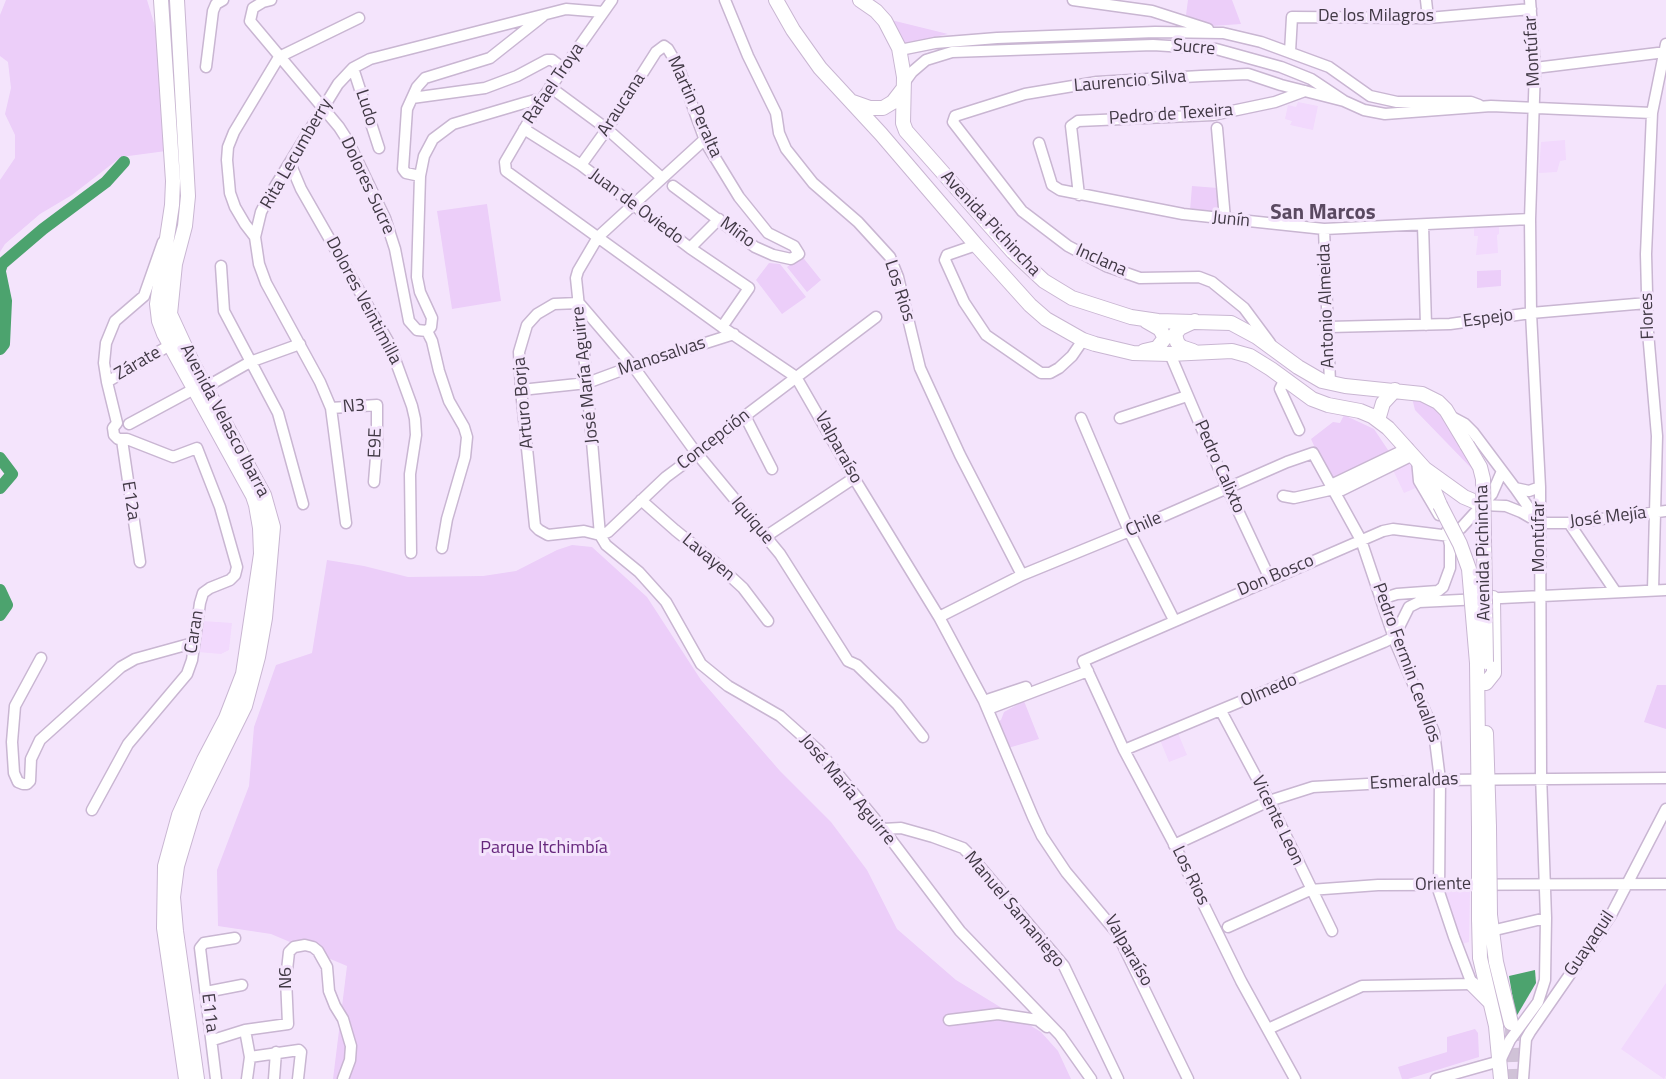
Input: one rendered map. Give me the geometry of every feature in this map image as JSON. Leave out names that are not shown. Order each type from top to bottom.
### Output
[{"type":"main road","name":"Avenida Velasco Ibarra","points":[[161,0],[173,181],[172,205],[157,304],[159,321],[170,345],[200,388],[264,495],[273,527],[269,587],[258,657],[245,706],[219,744],[179,815],[165,866],[165,928],[186,1079]]},
{"type":"main road","name":"Avenida Velasco Ibarra","points":[[179,0],[178,21],[188,196],[175,264],[170,314],[200,388]]},
{"type":"main road","name":"Avenida Pichincha","points":[[776,0],[792,30],[820,68],[1030,305],[1064,330],[1083,340],[1133,353],[1170,354],[1198,351],[1242,353],[1285,379],[1312,399],[1328,405],[1360,411],[1378,420],[1416,458],[1460,544],[1469,569],[1481,662],[1486,683],[1483,779]]},
{"type":"main road","name":"Avenida Pichincha","points":[[860,0],[876,11],[885,21],[900,50],[903,123],[906,131],[1013,252],[1044,282],[1072,298],[1144,320],[1231,322],[1315,378],[1345,387],[1416,392],[1438,402],[1450,416],[1456,430],[1480,467],[1483,479],[1481,662],[1485,917],[1480,958],[1496,1026],[1501,1079]]},
{"type":"main road","points":[[851,101],[870,108],[883,108],[893,102],[903,86]]},
{"type":"main road","points":[[1133,353],[1156,348],[1164,338],[1160,328],[1144,320]]},
{"type":"main road","points":[[1197,320],[1180,328],[1175,335],[1177,342],[1186,351],[1198,351]]},
{"type":"main road","points":[[1378,420],[1383,403],[1395,390]]},
{"type":"main road","points":[[1416,458],[1464,497],[1483,505]]},
{"type":"main road","points":[[1486,683],[1494,673],[1493,598]]},
{"type":"main road","name":"Avenida Velasco Ibarra","points":[[197,1079],[173,897],[177,866],[194,809],[219,744]]},
{"type":"main road","name":"Avenida Pichincha","points":[[1485,917],[1491,931],[1511,1023]]},
{"type":"main road","points":[[1472,984],[1490,1003]]},
{"type":"street","points":[[206,67],[213,11],[216,4],[223,0]]},
{"type":"street","name":"Dolores Sucre","points":[[270,0],[253,8],[250,21],[348,141],[385,218],[395,249],[409,321],[417,330],[427,331]]},
{"type":"street","name":"Rafael Troya","points":[[506,171],[505,162],[540,102],[612,0]]},
{"type":"street","name":"Los Rios","points":[[725,0],[748,56],[776,113],[779,133],[786,149],[813,183],[858,222],[890,257],[898,277],[920,368],[960,455],[1022,575]]},
{"type":"street","points":[[1073,0],[1152,11],[1223,33]]},
{"type":"street","points":[[1426,0],[1428,18]]},
{"type":"street","name":"De los Milagros","points":[[1290,52],[1292,17],[1428,18],[1531,5]]},
{"type":"street","name":"Montúfar","points":[[1500,1061],[1510,1040],[1538,1002],[1545,980],[1540,523],[1531,313],[1530,219],[1535,68],[1531,5]]},
{"type":"street","name":"Rita Lecumberry","points":[[346,523],[331,408],[320,382],[261,274],[255,237],[261,212],[338,84],[353,68],[370,58],[566,9],[603,12]]},
{"type":"street","points":[[1152,11],[1154,45]]},
{"type":"street","points":[[420,176],[406,173],[403,169],[406,120],[417,87],[425,78],[490,58],[546,14]]},
{"type":"street","points":[[255,237],[244,224],[235,207],[230,193],[227,160],[228,147],[246,109],[279,57],[359,18]]},
{"type":"street","name":"Sucre","points":[[900,50],[935,43],[990,39],[1155,32],[1223,33],[1290,52],[1329,67],[1370,96],[1397,102],[1471,102],[1482,106]]},
{"type":"street","name":"Flores","points":[[1653,590],[1657,436],[1648,332],[1646,254],[1652,114],[1662,90],[1666,44]]},
{"type":"street","name":"Sucre","points":[[903,86],[912,72],[926,60],[952,52],[1154,45],[1216,49],[1281,67],[1311,79],[1364,110],[1385,114],[1482,106],[1652,114]]},
{"type":"street","name":"Araucana","points":[[581,165],[656,52],[664,46]]},
{"type":"street","name":"Martin Peralta","points":[[664,46],[678,66],[705,139],[740,197],[768,233],[794,246]]},
{"type":"street","points":[[1535,68],[1665,52]]},
{"type":"street","points":[[412,98],[485,88],[517,76],[547,60],[552,60],[564,69]]},
{"type":"street","name":"Ludo","points":[[353,68],[379,147]]},
{"type":"street","name":"Laurencio Silva","points":[[955,116],[1025,94],[1096,82],[1248,74],[1344,100]]},
{"type":"street","points":[[1305,91],[1311,79]]},
{"type":"street","points":[[550,87],[607,129],[662,178]]},
{"type":"street","name":"Pedro de Texeira","points":[[1079,195],[1071,126],[1078,121],[1213,115],[1275,102],[1305,91]]},
{"type":"street","points":[[442,548],[447,519],[465,457],[467,437],[449,401],[439,371],[432,341],[427,331],[431,327],[432,318],[420,292],[417,277],[420,176],[424,156],[433,139],[453,124],[535,100],[540,102]]},
{"type":"street","name":"Inclana","points":[[955,116],[953,122],[1022,211],[1068,246],[1106,266],[1140,278],[1199,277],[1212,282],[1244,308],[1278,352]]},
{"type":"street","points":[[1217,128],[1225,219]]},
{"type":"street","name":"Juan de Oviedo","points":[[524,129],[581,165],[690,248],[746,286]]},
{"type":"street","name":"José María Aguirre","points":[[705,139],[598,237],[576,278],[600,535],[606,545],[639,572],[666,602],[701,664],[728,686],[780,716],[818,750],[883,829],[960,931],[1060,1035],[1091,1079]]},
{"type":"street","name":"Junín","points":[[1039,143],[1052,185],[1060,190],[1182,214],[1324,229],[1530,219]]},
{"type":"street","name":"Dolores Veintimilla","points":[[290,163],[301,189],[389,343],[412,406],[416,435],[411,474],[411,553]]},
{"type":"street","name":"Valparaíso","points":[[506,171],[722,327],[796,377],[854,478],[939,617],[986,705],[1042,836],[1066,872],[1117,933],[1188,1079]]},
{"type":"street","name":"Miño","points":[[673,186],[755,247],[790,259],[799,254],[794,246]]},
{"type":"street","points":[[690,248],[719,219]]},
{"type":"street","points":[[1423,225],[1426,325]]},
{"type":"street","name":"Antonio Almeida","points":[[1324,229],[1330,383]]},
{"type":"street","points":[[129,424],[132,432],[124,440],[114,435],[117,423],[104,363],[106,344],[115,321],[144,296],[157,255],[168,232]]},
{"type":"street","points":[[976,245],[947,255],[945,260],[964,302],[986,335],[1041,373],[1050,373],[1059,368],[1072,356],[1083,340]]},
{"type":"street","points":[[221,266],[224,311],[278,413],[303,504]]},
{"type":"street","name":"Manosalvas","points":[[722,327],[748,290],[746,286]]},
{"type":"street","name":"Iquique","points":[[579,303],[633,366],[697,454],[780,555],[848,661],[857,665],[897,704],[923,737]]},
{"type":"street","name":"Arturo Borja","points":[[579,303],[554,304],[544,308],[527,326],[519,352],[521,390],[535,526],[548,535],[584,531],[600,535]]},
{"type":"street","name":"Espejo","points":[[1329,327],[1426,325],[1647,303]]},
{"type":"street","name":"Concepción","points":[[600,535],[611,530],[641,500],[745,416],[876,317]]},
{"type":"street","name":"Manosalvas","points":[[521,390],[587,383],[734,334]]},
{"type":"street","points":[[117,423],[129,424],[250,362],[300,344]]},
{"type":"street","name":"Zárate","points":[[107,382],[170,345]]},
{"type":"street","name":"Pedro Calixto","points":[[1170,354],[1227,487],[1270,579]]},
{"type":"street","points":[[1285,379],[1280,388],[1299,430]]},
{"type":"street","points":[[1120,418],[1187,396]]},
{"type":"street","name":"N3","points":[[331,408],[377,405]]},
{"type":"street","name":"E9E","points":[[374,482],[377,405]]},
{"type":"street","points":[[745,416],[772,469]]},
{"type":"street","points":[[1450,416],[1465,424],[1473,432],[1540,523]]},
{"type":"street","points":[[1081,418],[1129,531],[1174,620]]},
{"type":"street","name":"Caran","points":[[92,810],[128,744],[187,674],[192,660],[193,643],[203,594],[210,588],[230,580],[235,575],[237,567],[220,507],[196,448],[173,457],[124,440]]},
{"type":"street","name":"E12a","points":[[124,440],[140,562]]},
{"type":"street","name":"Chile","points":[[939,617],[1022,575],[1227,487],[1313,453],[1334,489]]},
{"type":"street","points":[[1283,496],[1294,498],[1334,489],[1342,490],[1416,458]]},
{"type":"street","name":"Avenida Pichincha","points":[[1381,599],[1397,594],[1437,591],[1447,580],[1450,568],[1450,536],[1419,481],[1416,458]]},
{"type":"street","points":[[1450,536],[1461,528],[1492,494],[1502,471]]},
{"type":"street","points":[[765,537],[854,478]]},
{"type":"street","points":[[1515,488],[1529,490],[1539,487]]},
{"type":"street","name":"Pedro Fermin Cevallos","points":[[1334,489],[1361,540],[1389,624],[1434,732],[1440,780],[1439,892],[1472,984]]},
{"type":"street","name":"Lavayen","points":[[641,500],[743,588],[768,621]]},
{"type":"street","name":"José Mejía","points":[[1483,505],[1506,506],[1540,523],[1569,523],[1666,511]]},
{"type":"street","points":[[1569,523],[1615,591]]},
{"type":"street","name":"Don Bosco","points":[[1088,671],[1083,661],[1361,540],[1393,529],[1450,536]]},
{"type":"street","points":[[1394,637],[1409,607],[1419,602],[1666,590]]},
{"type":"street","points":[[1389,624],[1395,625],[1404,619]]},
{"type":"street","name":"Olmedo","points":[[1124,750],[1394,637]]},
{"type":"street","points":[[42,658],[15,706],[12,742],[14,772],[18,782],[23,784],[30,781],[31,759],[40,740],[121,667],[135,659],[193,643]]},
{"type":"street","points":[[986,705],[1031,686],[1044,687],[1088,671]]},
{"type":"street","name":"Los Rios","points":[[1088,671],[1124,750],[1241,981],[1295,1079]]},
{"type":"street","name":"Vicente Leon","points":[[1221,711],[1269,801],[1310,890],[1332,931]]},
{"type":"street","name":"Esmeraldas","points":[[1174,845],[1269,801],[1313,786],[1483,779],[1666,778]]},
{"type":"street","name":"Guayaquil","points":[[1523,1079],[1526,1040],[1530,1032],[1611,915],[1666,809]]},
{"type":"street","name":"Manuel Samaniego","points":[[883,829],[901,828],[933,837],[963,848],[970,855],[1064,966],[1118,1079]]},
{"type":"street","name":"Valparaíso","points":[[1042,836],[1070,866],[1113,921],[1133,955],[1196,1079]]},
{"type":"street","name":"Oriente","points":[[1228,927],[1310,890],[1378,885],[1666,884]]},
{"type":"street","points":[[1491,931],[1546,918]]},
{"type":"street","name":"E11a","points":[[216,1079],[200,948],[204,943],[235,938]]},
{"type":"street","name":"N6","points":[[213,1040],[245,1030],[288,1024],[286,979],[289,952],[294,947],[306,945],[314,947],[327,967],[329,991],[334,1006],[343,1019],[351,1046],[350,1060],[343,1079]]},
{"type":"street","points":[[1268,1029],[1362,986],[1472,984]]},
{"type":"street","points":[[207,992],[242,985]]},
{"type":"street","points":[[949,1020],[998,1014],[1038,1020],[1060,1035]]},
{"type":"street","points":[[245,1030],[250,1057],[247,1079]]},
{"type":"street","points":[[250,1057],[297,1050],[301,1052],[298,1079]]},
{"type":"street","points":[[274,1079],[276,1053]]},
{"type":"street","points":[[1436,1079],[1500,1061]]},
{"type":"shaded area","points":[[1298,102],[1318,106],[1313,130],[1290,125],[1292,121],[1285,119],[1288,105],[1296,107]]},
{"type":"shaded area","points":[[1565,140],[1566,160],[1560,161],[1557,172],[1539,173],[1541,142]]},
{"type":"shaded area","points":[[1499,223],[1498,253],[1476,255],[1478,236],[1474,236],[1474,225]]},
{"type":"shaded area","points":[[1410,462],[1418,487],[1404,493],[1393,470]]},
{"type":"shaded area","points":[[203,621],[232,623],[229,650],[221,654],[198,652]]},
{"type":"shaded area","points":[[1178,733],[1187,755],[1169,762],[1160,740]]},
{"type":"shaded area","points":[[1443,890],[1470,890],[1469,942],[1461,944]]},
{"type":"shaded area","points":[[1535,970],[1536,983],[1516,1017],[1509,976]]},
{"type":"shaded area","points":[[1666,983],[1666,1075],[1664,1079],[1621,1049]]},
{"type":"green space","points":[[6,0],[147,0],[157,33],[166,151],[121,157],[72,195],[40,214],[5,244],[0,252],[0,180],[15,158],[15,135],[5,114],[11,88],[8,62],[0,56],[0,15]]},
{"type":"green space","points":[[1188,0],[1232,0],[1241,24],[1212,26],[1186,15]]},
{"type":"green space","points":[[891,20],[948,34],[903,44]]},
{"type":"green space","points":[[1192,186],[1218,188],[1219,215],[1190,211]]},
{"type":"green space","points":[[487,204],[501,301],[452,309],[437,211]]},
{"type":"green space","points":[[801,255],[821,280],[807,292],[787,267]]},
{"type":"green space","points":[[769,263],[780,264],[806,297],[782,314],[756,280]]},
{"type":"green space","points":[[1501,270],[1501,286],[1477,288],[1477,271]]},
{"type":"green space","points":[[1411,394],[1429,402],[1434,407],[1453,433],[1476,473],[1415,410]]},
{"type":"green space","points":[[1344,415],[1374,429],[1390,453],[1330,481],[1311,439],[1333,422],[1340,423]]},
{"type":"green space","name":"Parque Itchimbía","points":[[572,545],[592,547],[647,597],[701,680],[780,771],[831,822],[867,870],[897,929],[956,980],[1041,1032],[1058,1051],[1071,1079],[333,1079],[347,966],[271,934],[218,926],[217,870],[249,786],[254,727],[276,665],[312,653],[327,560],[408,577],[483,576],[516,571]]},
{"type":"green space","points":[[1657,685],[1666,685],[1666,729],[1644,722]]},
{"type":"green space","points":[[1024,701],[1039,739],[1008,748],[997,722],[1001,720],[1004,712]]},
{"type":"green space","points":[[1475,1029],[1478,1033],[1479,1057],[1402,1079],[1398,1067],[1447,1052],[1447,1037]]},
{"type":"waterway","points":[[0,270],[2,264],[43,229],[106,182],[124,162]]},
{"type":"waterway","points":[[0,272],[6,301],[4,344],[0,349]]},
{"type":"waterway","points":[[0,458],[12,474],[0,488]]},
{"type":"waterway","points":[[0,590],[7,605],[0,615]]},
{"type":"tunnel","points":[[1512,1027],[1513,1079]]},
{"type":"district","name":"San Marcos","points":[[1323,214]]}]
